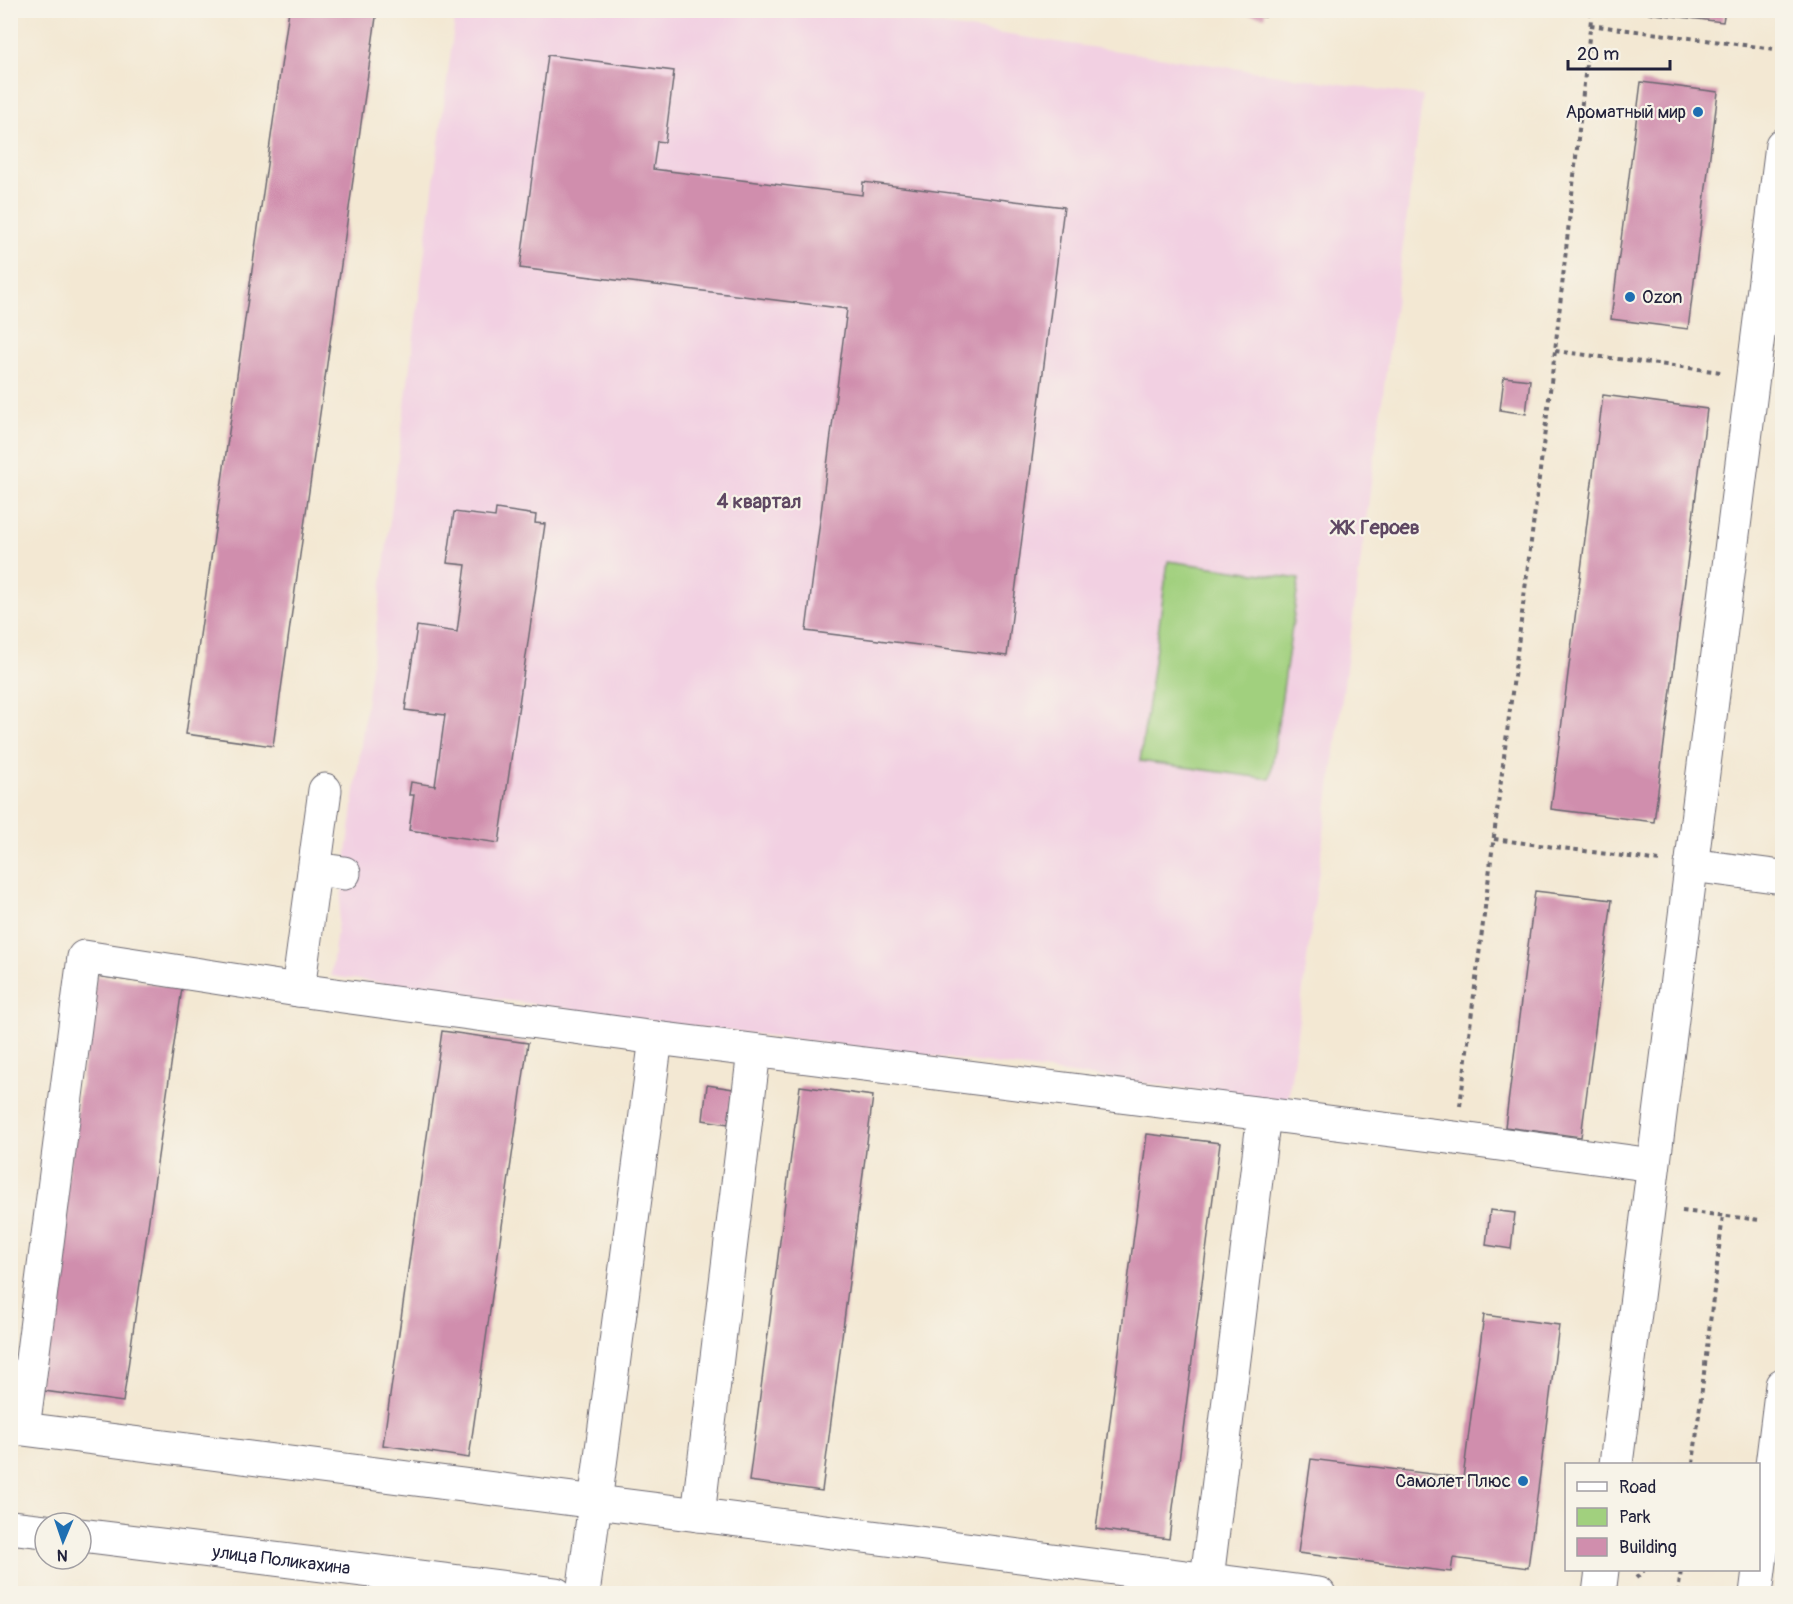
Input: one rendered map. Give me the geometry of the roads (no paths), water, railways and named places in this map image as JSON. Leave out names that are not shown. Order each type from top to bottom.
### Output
[{"type":"street","points":[[1616,1463],[1782,145]]},
{"type":"street","points":[[298,990],[329,871],[325,790]]},
{"type":"street","points":[[1691,865],[1782,877]]},
{"type":"street","points":[[1319,1593],[23,1429],[84,957],[298,990],[656,1038],[1455,1138],[1653,1166]]},
{"type":"street","points":[[584,1593],[656,1038]]},
{"type":"street","points":[[698,1515],[754,1051]]},
{"type":"street","points":[[1207,1579],[1264,1114]]},
{"type":"street","points":[[1760,1561],[1782,1385]]},
{"type":"street","points":[[10,1527],[33,1530]]},
{"type":"street","name":"улица Поликахина","points":[[93,1536],[556,1593]]},
{"type":"street","points":[[1599,1593],[1602,1571]]},
{"type":"street","points":[[1756,1593],[1759,1571]]},
{"type":"place","name":"Ароматный мир","points":[[1698,112]]},
{"type":"place","name":"Ozon","points":[[1630,297]]},
{"type":"place","name":"Самолет Плюс","points":[[1523,1481]]},
{"type":"district","name":"4 квартал","points":[[759,501]]},
{"type":"district","name":"ЖК Героев","points":[[1376,527]]}]
